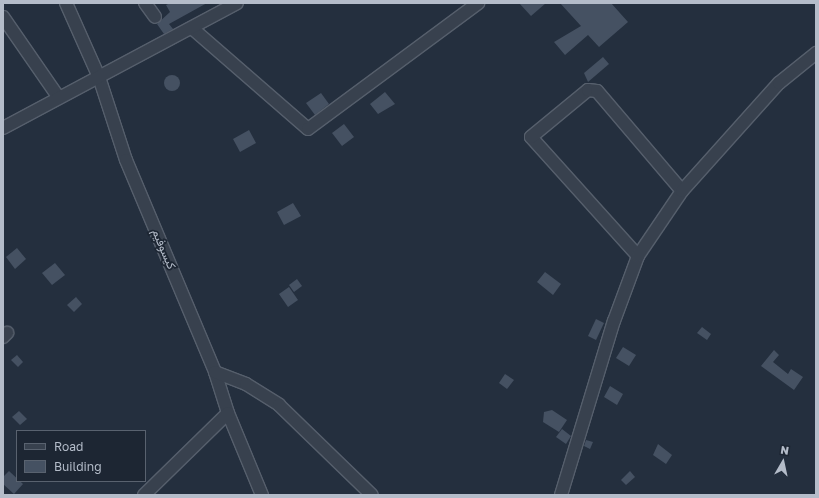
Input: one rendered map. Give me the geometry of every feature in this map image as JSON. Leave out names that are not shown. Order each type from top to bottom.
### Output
[{"type":"street","name":"كيسوفيم","points":[[66,3],[99,78],[126,160],[215,372],[228,413],[262,495]]},
{"type":"street","points":[[145,3],[155,17]]},
{"type":"street","points":[[3,128],[193,30],[224,6],[237,3]]},
{"type":"street","points":[[193,30],[308,129],[478,3]]},
{"type":"street","points":[[3,17],[59,98]]},
{"type":"street","points":[[562,495],[614,321],[638,256],[682,191],[779,83],[816,53]]},
{"type":"street","points":[[638,256],[532,137],[588,90],[597,91],[682,191]]},
{"type":"street","points":[[215,372],[246,384],[279,405],[372,495]]},
{"type":"street","points":[[144,495],[228,413]]},
{"type":"building","points":[[170,3],[207,3],[169,24],[173,29],[164,34],[157,24],[170,12],[166,5]]},
{"type":"building","points":[[519,3],[546,3],[531,16]]},
{"type":"building","points":[[560,3],[611,3],[628,22],[599,47],[588,35],[565,55],[554,42],[581,26]]},
{"type":"building","points":[[603,57],[609,64],[588,82],[584,73]]},
{"type":"building","points":[[169,75],[175,75],[180,80],[178,89],[175,91],[169,91],[164,86],[164,80]]},
{"type":"building","points":[[385,92],[395,104],[378,114],[370,104]]},
{"type":"building","points":[[321,93],[329,104],[315,115],[306,103]]},
{"type":"building","points":[[344,124],[354,137],[342,146],[332,133]]},
{"type":"building","points":[[249,130],[256,143],[240,152],[233,139]]},
{"type":"building","points":[[293,203],[301,216],[284,225],[277,212]]},
{"type":"building","points":[[17,248],[26,259],[15,269],[6,257]]},
{"type":"building","points":[[55,263],[65,275],[52,285],[42,273]]},
{"type":"building","points":[[545,272],[561,284],[553,295],[537,282]]},
{"type":"building","points":[[297,279],[302,286],[294,292],[289,285]]},
{"type":"building","points":[[289,287],[298,300],[288,307],[279,294]]},
{"type":"building","points":[[76,297],[82,304],[74,312],[67,305]]},
{"type":"building","points":[[596,319],[604,323],[596,340],[588,336]]},
{"type":"building","points":[[702,327],[711,334],[707,340],[697,333]]},
{"type":"building","points":[[623,347],[636,355],[629,366],[616,358]]},
{"type":"building","points":[[774,350],[779,355],[773,362],[788,374],[791,369],[803,377],[794,390],[761,366]]},
{"type":"building","points":[[17,355],[23,362],[18,367],[11,360]]},
{"type":"building","points":[[505,374],[514,380],[507,389],[499,383]]},
{"type":"building","points":[[610,386],[623,394],[617,405],[604,397]]},
{"type":"building","points":[[552,410],[567,420],[559,432],[543,422],[544,412]]},
{"type":"building","points":[[19,411],[27,419],[20,425],[12,417]]},
{"type":"building","points":[[562,429],[571,436],[566,444],[556,437]]},
{"type":"building","points":[[586,440],[593,442],[590,449],[584,446]]},
{"type":"building","points":[[658,444],[672,455],[666,464],[653,455]]},
{"type":"building","points":[[9,471],[16,478],[16,482],[21,482],[23,484],[14,494],[3,484],[3,477]]},
{"type":"building","points":[[630,471],[635,477],[626,485],[621,480]]}]
